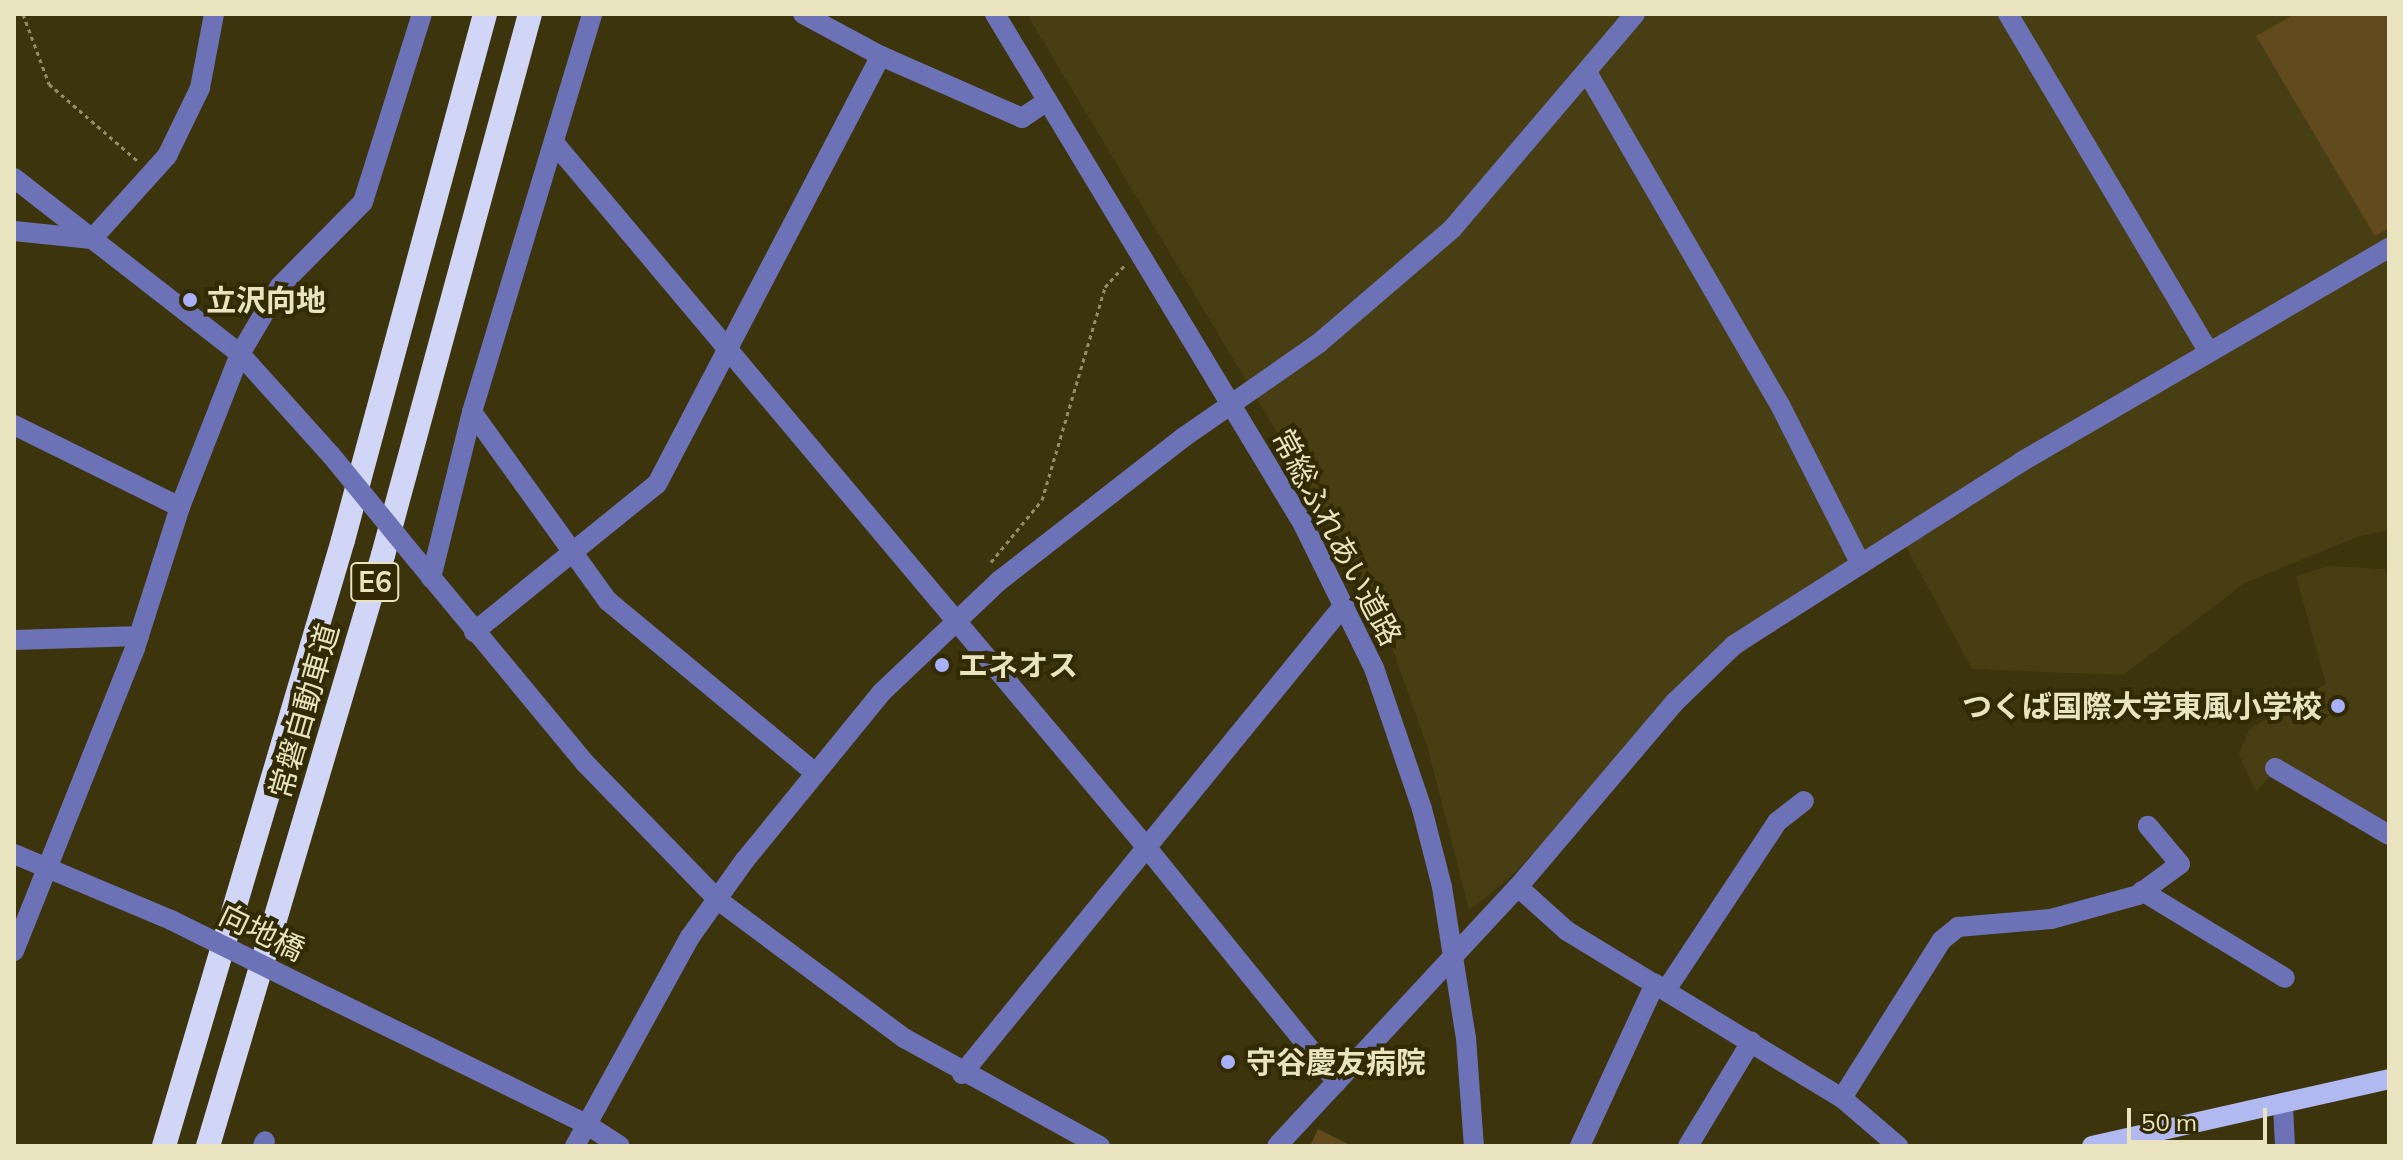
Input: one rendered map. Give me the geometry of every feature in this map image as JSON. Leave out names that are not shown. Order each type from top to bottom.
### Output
[{"type":"highway","name":"常磐自動車道","points":[[164,1146],[343,540],[485,14]]},
{"type":"highway","name":"常磐自動車道","points":[[208,1146],[383,555],[530,14]]},
{"type":"main road","points":[[2092,1146],[2283,1106],[2389,1079]]},
{"type":"street","points":[[92,239],[167,156],[200,88],[214,14]]},
{"type":"street","points":[[14,951],[139,636],[180,507],[240,354],[280,286],[363,202],[422,14]]},
{"type":"street","points":[[431,578],[472,412],[556,145],[592,14]]},
{"type":"street","points":[[803,14],[881,56],[1022,118],[1047,101]]},
{"type":"street","name":"常総ふれあい道路","points":[[995,14],[1231,405],[1344,605],[1402,746],[1435,859],[1454,953],[1474,1146]]},
{"type":"street","points":[[575,1146],[690,937],[815,773],[953,619],[1231,405],[1319,343],[1452,229],[1588,74],[1635,14]]},
{"type":"street","points":[[2008,14],[2209,352]]},
{"type":"street","points":[[474,632],[657,484],[729,354],[881,56]]},
{"type":"street","points":[[1588,74],[1780,405],[1860,563]]},
{"type":"street","points":[[556,145],[1148,849],[1337,1082]]},
{"type":"street","points":[[14,178],[240,354],[331,455],[474,632],[636,819],[718,900],[849,1001],[962,1074],[1100,1146]]},
{"type":"street","points":[[14,231],[92,239]]},
{"type":"street","points":[[1277,1146],[1518,887],[1674,703],[1724,655],[1860,563],[2209,352],[2389,248]]},
{"type":"street","points":[[472,412],[608,601],[815,773]]},
{"type":"street","points":[[14,425],[180,507]]},
{"type":"street","points":[[962,1074],[1344,605]]},
{"type":"street","points":[[14,640],[139,636]]},
{"type":"street","points":[[2275,768],[2389,835]]},
{"type":"street","points":[[1580,1146],[1660,987],[1777,822],[1804,801]]},
{"type":"street","points":[[1842,1098],[1942,940],[1958,927],[2051,919],[2109,906],[2142,891],[2180,864],[2148,826]]},
{"type":"street","name":"向地橋","points":[[14,854],[171,920],[586,1124],[620,1146]]},
{"type":"street","points":[[1518,887],[1567,931],[1842,1098],[1898,1146]]},
{"type":"street","points":[[2142,891],[2285,978]]},
{"type":"street","points":[[1688,1146],[1751,1042]]},
{"type":"street","points":[[2283,1106],[2285,1146]]},
{"type":"path","points":[[23,14],[49,84],[153,172]]},
{"type":"path","points":[[999,581],[991,563],[1042,500],[1105,287],[1139,250]]},
{"type":"shaded area","points":[[1027,14],[2389,14],[2389,530],[2357,537],[2245,583],[2123,675],[1972,669],[1904,543],[1775,628],[1685,698],[1506,881],[1469,910],[1428,749],[1391,645],[1306,481]]},
{"type":"shaded area","name":"つくば国際大学東風小学校","points":[[2329,566],[2385,569],[2389,582],[2389,834],[2276,769],[2256,792],[2239,754],[2249,729],[2326,684],[2296,576]]},
{"type":"building","points":[[2295,14],[2389,14],[2389,228],[2375,236],[2256,36]]},
{"type":"building","points":[[1318,1129],[1352,1146],[1310,1146]]},
{"type":"place","name":"立沢向地","points":[[190,300]]},
{"type":"place","name":"エネオス","points":[[942,665]]},
{"type":"place","name":"つくば国際大学東風小学校","points":[[2338,706]]},
{"type":"place","name":"守谷慶友病院","points":[[1228,1062]]}]
